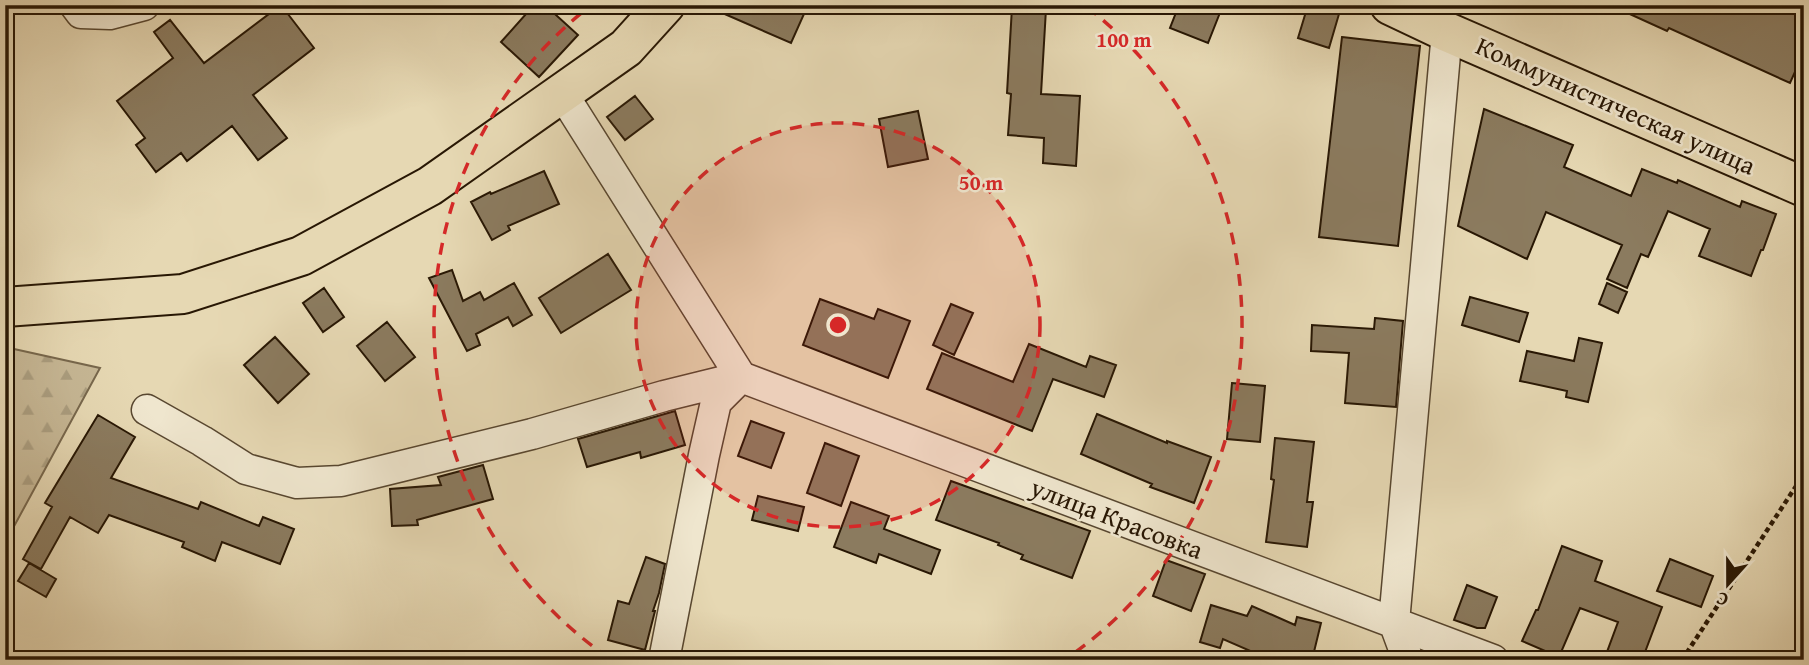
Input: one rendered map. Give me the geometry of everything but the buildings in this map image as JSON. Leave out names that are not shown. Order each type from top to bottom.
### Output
[{"type":"main road","points":[[5,307],[183,294],[301,256],[430,186],[626,48],[665,5]]},
{"type":"main road","name":"Коммунистическая улица","points":[[1391,5],[1447,32],[1804,187]]},
{"type":"street","points":[[75,5],[81,13],[110,14],[144,5]]},
{"type":"street","points":[[1408,660],[1394,622],[1447,32]]},
{"type":"street","points":[[562,93],[741,377]]},
{"type":"street","points":[[148,410],[246,469],[297,483],[341,481],[532,434],[741,377]]},
{"type":"street","points":[[664,660],[716,402],[741,377]]},
{"type":"street","name":"улица Красовка","points":[[741,377],[1493,660]]},
{"type":"path","points":[[1682,660],[1804,474]]},
{"type":"green space","points":[[5,347],[100,368],[12,530],[5,596]]}]
